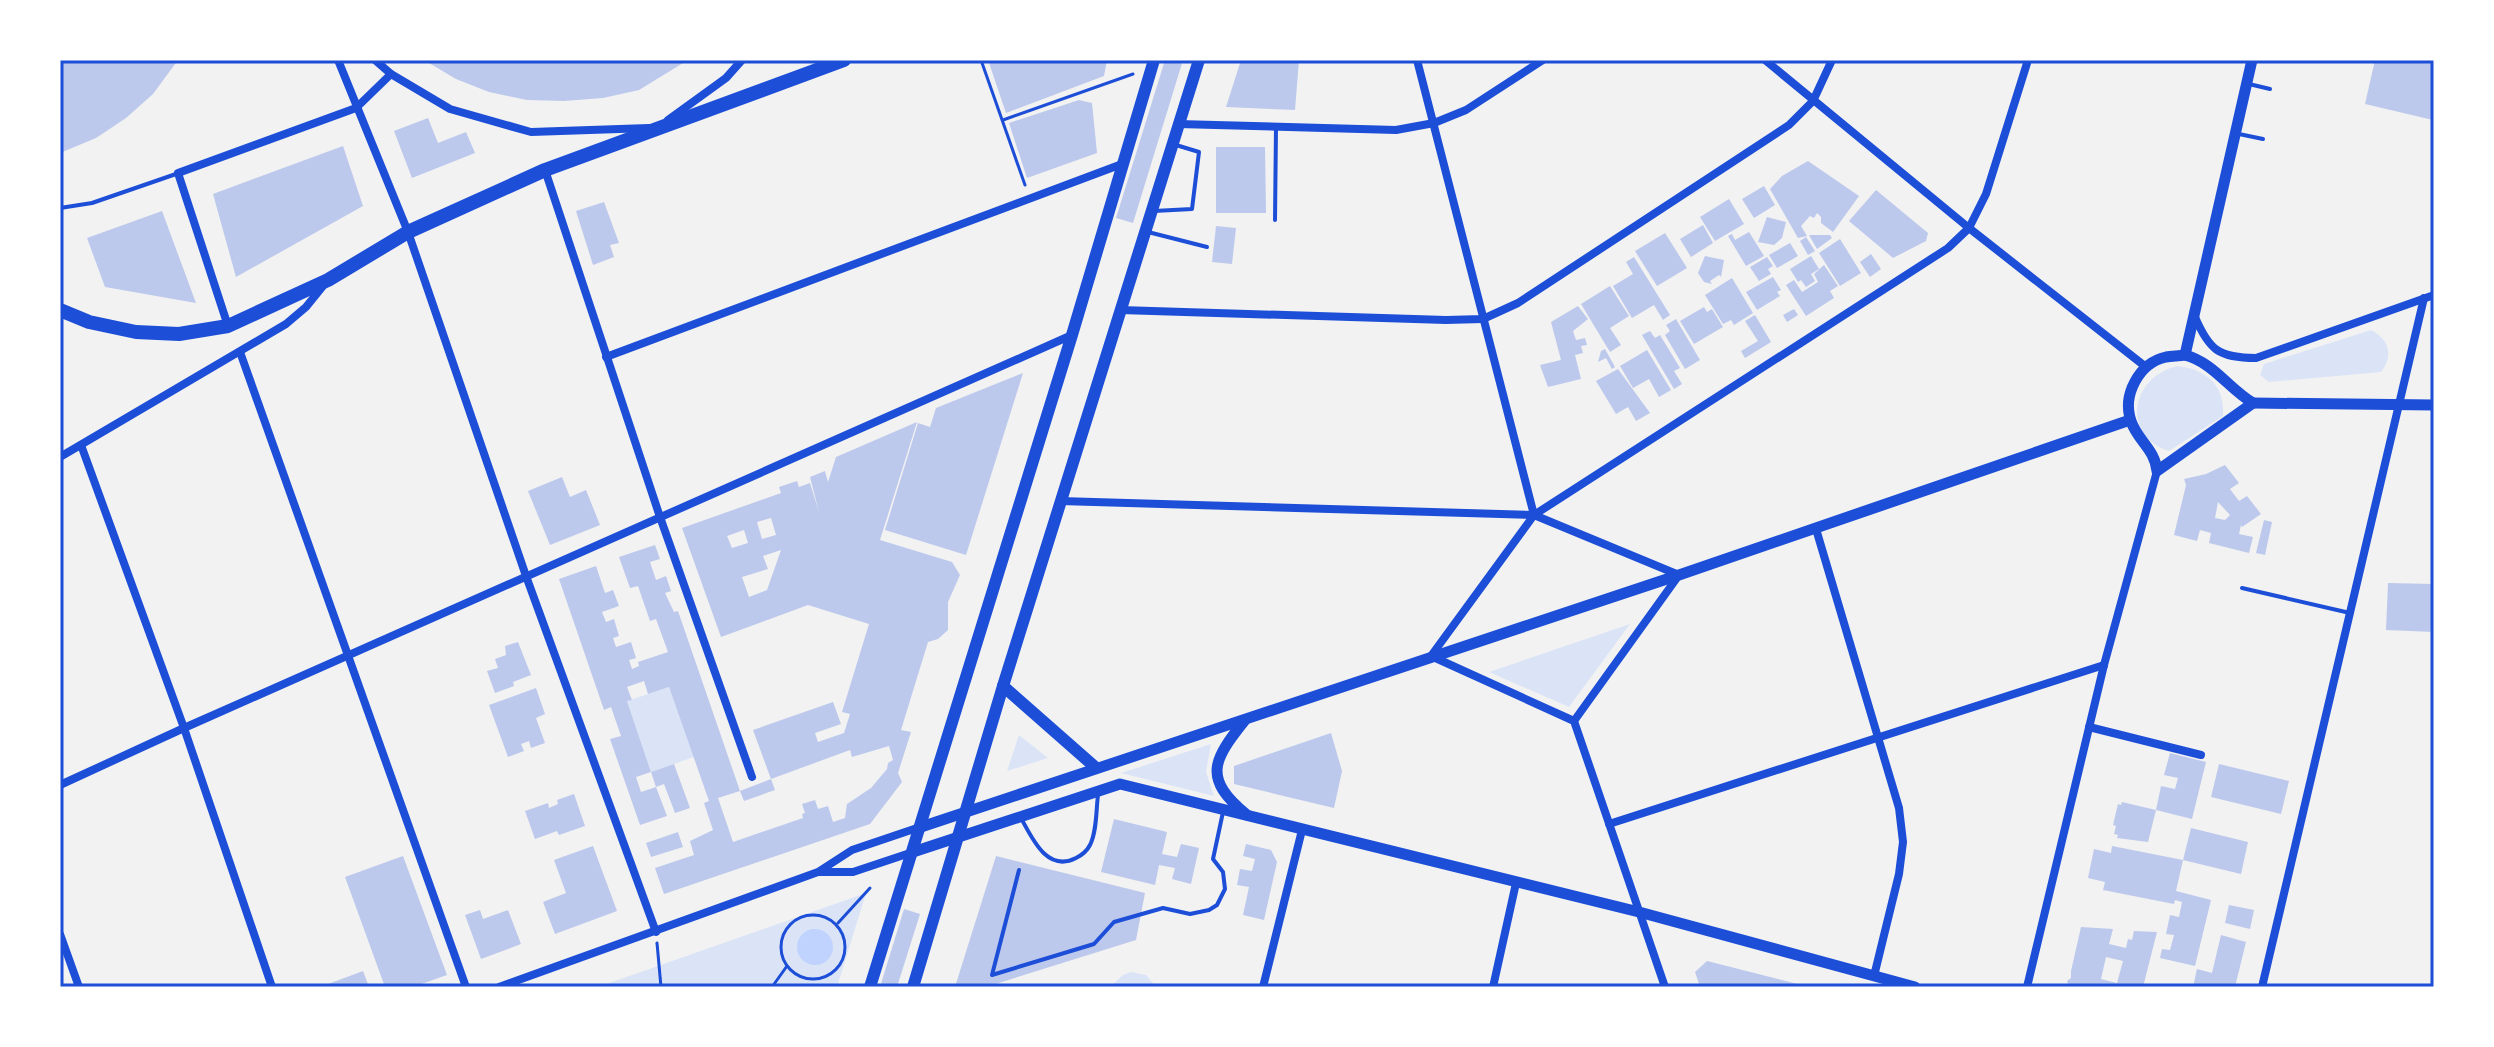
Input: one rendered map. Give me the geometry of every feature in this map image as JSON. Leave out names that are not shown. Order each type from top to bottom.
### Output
[{"type":"main road","points":[[60,310],[89,322],[136,332],[179,334],[228,326],[328,280],[408,232],[545,170],[844,60]]},
{"type":"main road","points":[[913,987],[1060,501],[1199,60]]},
{"type":"main road","points":[[870,987],[1153,64]]},
{"type":"main road","points":[[1003,686],[1095,767]]},
{"type":"street","points":[[338,60],[408,232],[526,576],[656,932]]},
{"type":"street","points":[[375,60],[391,74],[450,109],[531,132],[658,127],[726,78],[742,60]]},
{"type":"street","points":[[1417,60],[1534,515]]},
{"type":"street","points":[[1178,124],[1396,130],[1434,123],[1466,110],[1543,60]]},
{"type":"street","points":[[1765,60],[1969,228],[2146,367]]},
{"type":"street","points":[[1120,310],[1483,319],[1518,303],[1789,125],[1813,101],[1832,60]]},
{"type":"street","points":[[1431,656],[1534,515],[1948,248],[1969,228],[1986,194],[2028,60]]},
{"type":"street","points":[[2185,355],[2252,60]]},
{"type":"street","points":[[228,326],[178,173],[356,108],[391,74]]},
{"type":"street","points":[[606,357],[1122,164]]},
{"type":"street","points":[[545,170],[660,517],[752,777]]},
{"type":"street","points":[[60,457],[286,324],[306,307],[328,280]]},
{"type":"street","points":[[2195,317],[2204,338],[2216,351],[2234,358],[2256,358],[2434,295]]},
{"type":"street","points":[[2262,987],[2424,298]]},
{"type":"street","points":[[60,785],[1072,335]]},
{"type":"street","points":[[240,352],[466,987]]},
{"type":"street","points":[[2027,987],[2104,665],[2157,471],[2154,455],[2130,420],[2128,402],[2134,383],[2146,367],[2165,357],[2185,355],[2200,359],[2212,367],[2253,403],[2434,405]]},
{"type":"street","points":[[2157,471],[2253,403]]},
{"type":"street","points":[[499,987],[818,872],[852,850],[1816,529],[2130,420]]},
{"type":"street","points":[[81,445],[184,728],[272,987]]},
{"type":"street","points":[[1060,501],[1534,515],[1679,575]]},
{"type":"street","points":[[1816,529],[1899,808],[1903,842],[1889,922],[1874,976]]},
{"type":"street","points":[[1574,721],[1679,575]]},
{"type":"street","points":[[1431,656],[1574,721],[1665,987]]},
{"type":"street","points":[[1609,824],[2104,665]]},
{"type":"street","points":[[1246,720],[1223,748],[1217,763],[1223,793],[1250,818]]},
{"type":"street","points":[[2089,727],[2201,755]]},
{"type":"street","points":[[818,872],[853,872],[1120,784],[1639,912],[1915,987]]},
{"type":"street","points":[[1263,987],[1302,830]]},
{"type":"street","points":[[1493,987],[1516,883]]},
{"type":"street","points":[[60,934],[79,987]]},
{"type":"lane","points":[[2247,83],[2270,89]]},
{"type":"lane","points":[[1275,220],[1276,127]]},
{"type":"lane","points":[[2236,134],[2263,139]]},
{"type":"lane","points":[[1152,211],[1192,209],[1199,152],[1173,143]]},
{"type":"lane","points":[[60,208],[92,203],[178,173]]},
{"type":"lane","points":[[1145,231],[1207,247]]},
{"type":"lane","points":[[2242,588],[2350,613]]},
{"type":"lane","points":[[1020,816],[1045,855],[1070,861],[1085,852],[1091,844],[1098,790]]},
{"type":"lane","points":[[1019,870],[992,975],[1094,944],[1114,922],[1163,908],[1200,914],[1217,905],[1225,881],[1223,872],[1213,859],[1224,810]]},
{"type":"path","points":[[981,60],[1029,197]]},
{"type":"path","points":[[1003,120],[1153,64]]},
{"type":"path","points":[[836,925],[870,888]]},
{"type":"path","points":[[810,915],[829,919],[836,925],[845,941],[846,951],[831,975],[812,980],[794,973],[787,966],[781,948],[786,930],[792,923],[810,915]]},
{"type":"path","points":[[656,932],[661,987]]},
{"type":"path","points":[[772,987],[787,966]]},
{"type":"shaded area","points":[[2371,330],[2382,338],[2388,348],[2381,372],[2269,382],[2260,375],[2264,364]]},
{"type":"shaded area","points":[[2177,366],[2197,371],[2212,380],[2221,396],[2223,416],[2169,451],[2153,443],[2143,433],[2137,407],[2149,382],[2161,372]]},
{"type":"shaded area","points":[[1630,624],[1569,707],[1489,672]]},
{"type":"shaded area","points":[[669,687],[694,757],[651,772],[627,701]]},
{"type":"shaded area","points":[[1019,735],[1048,758],[1007,771]]},
{"type":"shaded area","points":[[1211,744],[1206,772],[1214,796],[1121,773]]},
{"type":"shaded area","points":[[866,893],[837,987],[598,987]]},
{"type":"shaded area","points":[[1131,972],[1146,975],[1156,987],[1111,986]]},
{"type":"water","points":[[815,929],[828,934],[833,947],[828,960],[815,965],[802,960],[797,947],[802,934]]},
{"type":"building","points":[[60,60],[178,60],[153,94],[126,118],[96,138],[60,153]]},
{"type":"building","points":[[424,60],[688,60],[639,90],[603,98],[564,101],[527,100],[489,92],[456,79]]},
{"type":"building","points":[[988,60],[1107,60],[1104,76],[1006,113]]},
{"type":"building","points":[[1165,60],[1183,60],[1133,223],[1116,218]]},
{"type":"building","points":[[1241,60],[1299,60],[1295,110],[1226,107]]},
{"type":"building","points":[[2375,60],[2434,60],[2433,120],[2365,104]]},
{"type":"building","points":[[1079,100],[1092,103],[1097,153],[1027,178],[1009,123]]},
{"type":"building","points":[[428,118],[438,143],[466,132],[475,153],[412,178],[394,131]]},
{"type":"building","points":[[343,146],[363,206],[236,277],[213,194]]},
{"type":"building","points":[[1216,147],[1265,147],[1266,213],[1216,213]]},
{"type":"building","points":[[1808,161],[1859,196],[1833,232],[1821,223],[1817,213],[1801,226],[1807,236],[1798,238],[1770,189],[1782,176]]},
{"type":"building","points":[[1764,186],[1775,205],[1754,218],[1742,199]]},
{"type":"building","points":[[1876,190],[1928,233],[1926,241],[1893,258],[1849,221]]},
{"type":"building","points":[[1729,199],[1744,224],[1715,241],[1700,217]]},
{"type":"building","points":[[604,202],[619,243],[610,245],[614,257],[593,265],[576,211]]},
{"type":"building","points":[[162,211],[196,303],[105,287],[87,238]]},
{"type":"building","points":[[1767,217],[1786,222],[1782,238],[1774,245],[1758,242]]},
{"type":"building","points":[[1703,225],[1713,243],[1691,257],[1680,239]]},
{"type":"building","points":[[1216,226],[1236,228],[1232,264],[1212,262]]},
{"type":"building","points":[[1749,232],[1764,256],[1746,266],[1728,236],[1732,234],[1735,240]]},
{"type":"building","points":[[1665,233],[1687,268],[1657,286],[1635,251]]},
{"type":"building","points":[[1809,235],[1830,235],[1832,238],[1817,249]]},
{"type":"building","points":[[1806,237],[1815,251],[1808,255],[1800,241]]},
{"type":"building","points":[[1840,239],[1861,273],[1840,286],[1819,253]]},
{"type":"building","points":[[1790,243],[1798,256],[1777,268],[1769,255]]},
{"type":"building","points":[[1871,254],[1881,269],[1870,277],[1860,262]]},
{"type":"building","points":[[1705,256],[1724,260],[1721,277],[1719,275],[1710,281],[1712,284],[1704,282],[1698,273]]},
{"type":"building","points":[[1811,256],[1819,269],[1811,274],[1815,281],[1806,287],[1801,280],[1798,282],[1790,269]]},
{"type":"building","points":[[1634,257],[1670,315],[1663,320],[1654,305],[1632,318],[1613,286],[1633,274],[1626,262]]},
{"type":"building","points":[[1767,257],[1773,266],[1768,269],[1771,274],[1759,281],[1750,267]]},
{"type":"building","points":[[1824,265],[1838,286],[1830,291],[1834,298],[1806,316],[1786,285],[1794,280],[1802,292],[1818,282],[1814,274]]},
{"type":"building","points":[[1773,277],[1781,290],[1777,292],[1780,296],[1757,310],[1746,292]]},
{"type":"building","points":[[1732,278],[1753,313],[1734,325],[1731,320],[1723,324],[1705,295]]},
{"type":"building","points":[[1610,286],[1629,316],[1610,328],[1621,345],[1610,352],[1581,304]]},
{"type":"building","points":[[1578,306],[1588,319],[1573,331],[1576,340],[1585,338],[1587,345],[1581,346],[1583,353],[1575,355],[1581,379],[1548,387],[1540,365],[1561,360],[1551,322]]},
{"type":"building","points":[[1704,307],[1707,312],[1712,309],[1723,327],[1694,344],[1680,321]]},
{"type":"building","points":[[1794,309],[1798,315],[1787,322],[1783,315]]},
{"type":"building","points":[[1755,315],[1771,342],[1745,358],[1741,351],[1758,341],[1745,321]]},
{"type":"building","points":[[1676,319],[1700,360],[1685,369],[1665,335],[1670,331],[1666,325]]},
{"type":"building","points":[[1650,331],[1655,338],[1660,335],[1680,368],[1674,371],[1682,384],[1674,389],[1642,335]]},
{"type":"building","points":[[1605,349],[1615,367],[1612,369],[1606,358],[1598,362],[1601,351]]},
{"type":"building","points":[[1647,350],[1671,390],[1659,397],[1649,379],[1633,388],[1620,366]]},
{"type":"building","points":[[1618,369],[1650,413],[1636,421],[1628,407],[1616,414],[1596,381]]},
{"type":"building","points":[[1023,373],[966,555],[885,530],[918,423],[930,427],[936,408]]},
{"type":"building","points":[[917,422],[880,540],[952,562],[960,575],[948,602],[948,630],[938,639],[928,642],[901,730],[911,732],[898,773],[902,782],[870,824],[664,894],[655,868],[694,855],[690,841],[713,830],[704,803],[709,801],[669,687],[648,694],[644,681],[627,687],[632,700],[627,701],[651,772],[636,777],[641,792],[656,787],[667,816],[640,825],[610,739],[621,736],[611,707],[604,710],[559,579],[596,566],[605,593],[613,590],[619,606],[602,612],[606,622],[614,619],[619,636],[613,638],[616,647],[631,642],[636,658],[629,660],[632,669],[639,666],[638,662],[668,652],[656,619],[650,621],[638,586],[630,588],[619,557],[655,545],[660,559],[650,562],[656,580],[666,576],[671,591],[665,593],[674,612],[678,611],[740,791],[718,798],[733,842],[803,818],[802,804],[815,800],[818,809],[828,806],[833,822],[845,818],[847,804],[871,788],[893,760],[889,746],[852,757],[850,750],[771,779],[753,730],[833,702],[841,724],[815,733],[818,742],[844,733],[850,714],[842,712],[869,624],[808,605],[721,637],[682,528],[781,493],[779,487],[797,481],[799,487],[810,483],[819,512],[810,477],[825,471],[828,482],[836,457]],"holes":[[[771,518],[776,535],[762,539],[757,522]],[[744,530],[748,543],[732,548],[727,536]],[[781,550],[767,590],[749,597],[742,577],[768,569],[763,556]]]},
{"type":"building","points":[[2225,465],[2239,483],[2230,489],[2239,501],[2247,496],[2261,514],[2241,525],[2239,534],[2253,537],[2249,553],[2209,543],[2211,533],[2200,530],[2197,541],[2174,535],[2186,485],[2184,479]],"holes":[[[2218,502],[2230,515],[2225,520],[2215,518]]]},
{"type":"building","points":[[562,477],[570,497],[586,490],[600,525],[550,545],[528,491]]},
{"type":"building","points":[[2264,520],[2272,522],[2265,555],[2256,553]]},
{"type":"building","points":[[2388,583],[2434,584],[2434,632],[2386,630]]},
{"type":"building","points":[[518,642],[531,675],[495,693],[487,671],[498,668],[495,659],[506,655],[505,646]]},
{"type":"building","points":[[536,688],[545,714],[536,718],[545,743],[531,748],[529,741],[521,744],[524,751],[508,757],[489,705]]},
{"type":"building","points":[[1331,733],[1342,771],[1334,808],[1234,784],[1234,766]]},
{"type":"building","points":[[2170,753],[2206,762],[2192,819],[2156,810],[2161,786],[2175,789],[2178,778],[2164,775]]},
{"type":"building","points":[[674,764],[690,808],[675,813],[664,784],[656,787],[651,772]]},
{"type":"building","points":[[2219,764],[2289,781],[2281,814],[2211,797]]},
{"type":"building","points":[[771,779],[775,790],[744,801],[740,791]]},
{"type":"building","points":[[574,794],[585,826],[535,839],[525,811],[548,803],[549,808],[558,804],[557,800]]},
{"type":"building","points":[[2122,802],[2156,810],[2148,842],[2117,838],[2118,835],[2114,834],[2118,804]]},
{"type":"building","points":[[1114,819],[1167,832],[1162,854],[1177,857],[1181,844],[1199,848],[1191,884],[1172,879],[1175,868],[1159,865],[1155,885],[1101,872]]},
{"type":"building","points":[[2191,828],[2248,842],[2241,874],[2183,860]]},
{"type":"building","points":[[678,832],[683,847],[651,857],[646,843]]},
{"type":"building","points":[[1246,844],[1271,850],[1277,862],[1264,920],[1243,915],[1249,887],[1237,885],[1240,869],[1252,871],[1255,859],[1243,856]]},
{"type":"building","points":[[593,846],[617,911],[555,934],[543,902],[566,893],[554,860]]},
{"type":"building","points":[[2112,846],[2183,860],[2176,891],[2211,900],[2195,966],[2160,958],[2162,949],[2170,950],[2174,935],[2166,934],[2170,915],[2179,917],[2182,902],[2175,900],[2174,904],[2103,890],[2105,882],[2088,878],[2094,849],[2111,853]]},
{"type":"building","points":[[403,856],[447,975],[413,987],[385,987],[345,877]]},
{"type":"building","points":[[996,856],[1145,893],[1136,940],[986,987],[955,987]]},
{"type":"building","points":[[2229,905],[2254,910],[2250,929],[2225,923]]},
{"type":"building","points":[[904,909],[920,914],[897,987],[880,987]]},
{"type":"building","points":[[480,910],[483,919],[508,910],[521,944],[481,959],[465,915]]},
{"type":"building","points":[[2081,927],[2113,929],[2109,944],[2126,948],[2134,931],[2157,932],[2143,987],[2069,987],[2067,981],[2071,978]],"holes":[[[2106,957],[2123,961],[2117,983],[2101,979]]]},
{"type":"building","points":[[2221,935],[2246,942],[2235,987],[2193,987],[2197,969],[2212,973]]},
{"type":"building","points":[[1707,961],[1805,987],[1700,987],[1695,972]]},
{"type":"building","points":[[363,971],[369,987],[320,987]]}]
